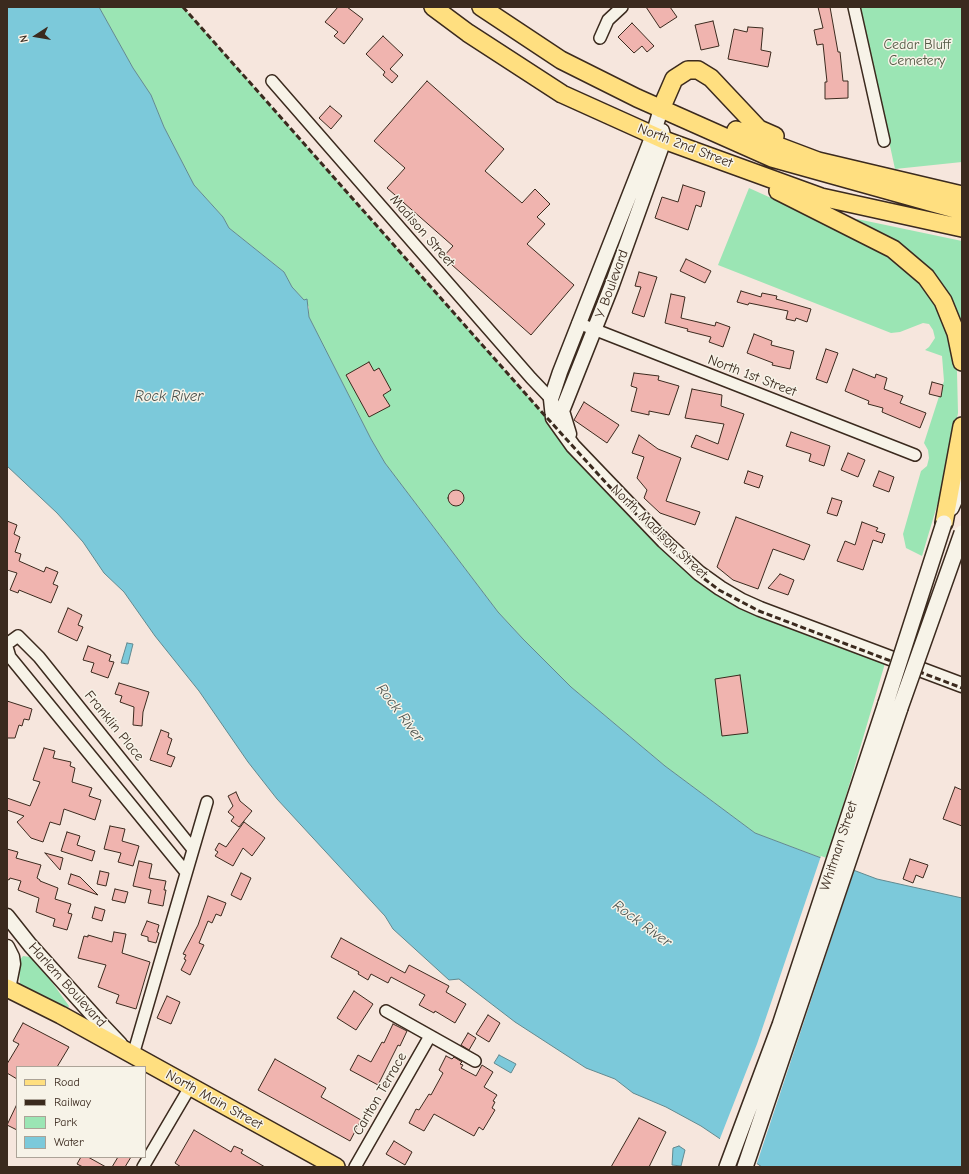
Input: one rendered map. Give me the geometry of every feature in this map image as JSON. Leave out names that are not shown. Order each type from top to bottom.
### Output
[{"type":"main road","name":"North 2nd Street","points":[[433,7],[468,33],[562,94],[659,126],[962,211]]},
{"type":"main road","name":"North 2nd Street","points":[[481,7],[561,60],[637,98],[659,126],[691,150],[821,196],[962,228]]},
{"type":"main road","points":[[659,126],[674,80],[688,70],[698,70],[711,78],[759,129],[848,167]]},
{"type":"main road","points":[[659,126],[688,112],[818,161],[848,167],[962,196]]},
{"type":"main road","points":[[691,150],[893,249],[926,277],[943,301],[956,333],[962,362]]},
{"type":"main road","points":[[944,523],[962,426]]},
{"type":"main road","name":"Whitman Street","points":[[727,1167],[780,1025],[944,523],[962,483]]},
{"type":"main road","name":"Whitman Street","points":[[745,1167],[900,708],[962,533]]},
{"type":"main road","name":"North Main Street","points":[[7,990],[61,1015],[336,1167]]},
{"type":"street","points":[[600,38],[608,20],[622,7]]},
{"type":"street","points":[[854,7],[884,141]]},
{"type":"street","name":"Madison Street","points":[[272,81],[531,378],[551,398]]},
{"type":"street","name":"Y Boulevard","points":[[551,398],[578,323],[659,126]]},
{"type":"street","name":"Y Boulevard","points":[[573,446],[562,411],[595,330],[659,126]]},
{"type":"street","name":"North 1st Street","points":[[578,323],[915,455]]},
{"type":"street","name":"North Madison Street","points":[[551,398],[552,418],[573,446],[669,546],[699,573],[720,588],[742,601],[760,609],[962,686]]},
{"type":"street","name":"Franklin Place","points":[[186,871],[10,657],[7,645],[18,636],[39,657],[192,848]]},
{"type":"street","points":[[131,1054],[206,802]]},
{"type":"street","name":"Harlem Boulevard","points":[[7,916],[30,945],[101,1024],[131,1054]]},
{"type":"street","points":[[10,952],[17,951],[30,945]]},
{"type":"street","name":"Harlem Boulevard","points":[[7,990],[13,964],[10,952]]},
{"type":"street","points":[[386,1010],[475,1060]]},
{"type":"street","name":"Carlton Terrace","points":[[355,1167],[430,1036]]},
{"type":"street","points":[[144,1167],[190,1087]]},
{"type":"green space","points":[[99,7],[183,7],[539,409],[698,574],[886,660],[827,860],[755,833],[665,766],[571,687],[498,612],[385,463],[371,439],[309,317],[309,307],[292,287],[284,272],[229,228],[223,217],[194,185],[164,127],[151,95],[133,68]]},
{"type":"green space","name":"Cedar Bluff Cemetery","points":[[860,7],[962,7],[962,162],[895,169]]},
{"type":"green space","points":[[749,188],[864,240],[887,253],[920,282],[933,299],[942,316],[954,353],[957,372],[958,413],[947,472],[922,556],[906,548],[903,534],[921,471],[927,466],[929,458],[928,450],[924,443],[944,381],[942,356],[925,350],[935,338],[933,330],[929,324],[923,323],[900,332],[891,333],[718,265]]},
{"type":"green space","points":[[857,219],[962,241],[962,334],[944,293],[855,222]]},
{"type":"green space","points":[[23,956],[30,957],[49,978],[69,1006],[68,1008],[20,986],[19,961]]},
{"type":"water","name":"Rock River","points":[[7,7],[99,7],[133,68],[151,95],[164,127],[194,185],[223,217],[229,228],[284,272],[292,287],[304,300],[307,299],[309,317],[371,439],[385,463],[498,612],[571,687],[665,766],[755,833],[877,879],[962,898],[962,1167],[762,1167],[701,1126],[666,1107],[633,1093],[615,1079],[586,1068],[515,1022],[459,979],[449,980],[393,929],[385,916],[277,799],[248,762],[199,691],[155,636],[124,592],[104,573],[83,542],[57,513],[7,466]]},
{"type":"water","points":[[127,643],[133,644],[128,664],[121,663]]},
{"type":"water","points":[[499,1055],[516,1064],[511,1073],[494,1063]]},
{"type":"water","points":[[679,1146],[685,1150],[681,1166],[672,1165],[673,1148]]},
{"type":"pier","points":[[821,856],[855,868],[756,1166],[719,1141],[757,1044]]},
{"type":"building","points":[[338,7],[347,7],[363,19],[344,44],[334,36],[338,32],[325,22]]},
{"type":"building","points":[[646,7],[670,7],[677,17],[660,28]]},
{"type":"building","points":[[818,7],[830,7],[838,52],[840,52],[843,81],[848,81],[848,98],[825,99],[825,82],[827,82],[823,44],[817,45],[814,30],[823,28]]},
{"type":"building","points":[[713,21],[719,46],[701,50],[695,25]]},
{"type":"building","points":[[632,23],[654,46],[647,52],[642,46],[634,53],[618,37]]},
{"type":"building","points":[[748,27],[763,28],[761,50],[771,52],[768,67],[728,59],[734,29],[747,32]]},
{"type":"building","points":[[383,36],[403,55],[390,69],[398,76],[392,83],[383,75],[385,72],[366,54]]},
{"type":"building","points":[[427,81],[504,149],[485,171],[522,203],[535,189],[550,204],[537,217],[545,224],[527,244],[574,285],[531,335],[443,257],[453,246],[387,188],[405,168],[374,141]]},
{"type":"building","points":[[330,106],[342,116],[331,129],[319,118]]},
{"type":"building","points":[[683,185],[705,192],[701,207],[696,205],[688,230],[655,218],[662,197],[678,202]]},
{"type":"building","points":[[686,259],[711,271],[705,283],[680,271]]},
{"type":"building","points":[[639,272],[657,277],[644,317],[632,313],[641,287],[635,286]]},
{"type":"building","points":[[741,291],[761,297],[762,293],[777,296],[776,299],[811,309],[807,322],[796,318],[795,321],[786,319],[788,311],[737,302]]},
{"type":"building","points":[[671,294],[685,297],[681,318],[715,326],[716,322],[730,327],[723,347],[709,342],[711,337],[687,331],[688,329],[665,323]]},
{"type":"building","points":[[754,334],[772,341],[771,345],[794,351],[790,369],[772,365],[773,363],[747,353]]},
{"type":"building","points":[[826,349],[838,353],[827,383],[816,379]]},
{"type":"building","points":[[369,362],[374,371],[379,368],[391,390],[383,395],[390,406],[369,417],[346,375]]},
{"type":"building","points":[[853,369],[875,378],[876,374],[887,378],[884,389],[903,396],[900,403],[926,413],[920,428],[882,412],[883,408],[868,404],[869,401],[845,391]]},
{"type":"building","points":[[634,373],[659,376],[658,380],[679,386],[669,415],[649,411],[649,415],[631,411],[637,388],[631,386]]},
{"type":"building","points":[[932,382],[943,385],[941,397],[929,394]]},
{"type":"building","points":[[692,389],[722,395],[721,406],[744,414],[728,460],[691,447],[696,435],[718,444],[724,424],[685,418]]},
{"type":"building","points":[[584,402],[619,425],[607,443],[574,420]]},
{"type":"building","points":[[791,432],[830,446],[824,466],[809,461],[811,454],[786,446]]},
{"type":"building","points":[[639,435],[658,449],[681,458],[666,501],[700,512],[695,525],[660,513],[644,498],[647,490],[637,478],[644,457],[632,453]]},
{"type":"building","points":[[848,453],[865,460],[858,477],[841,470]]},
{"type":"building","points":[[748,471],[763,476],[759,488],[744,483]]},
{"type":"building","points":[[879,471],[894,477],[889,492],[873,486]]},
{"type":"building","points":[[453,490],[459,490],[464,495],[462,504],[459,506],[453,506],[448,501],[448,495]]},
{"type":"building","points":[[832,498],[842,501],[837,516],[827,513]]},
{"type":"building","points":[[736,517],[810,545],[804,560],[773,549],[758,589],[733,580],[717,567]]},
{"type":"building","points":[[7,521],[17,525],[14,534],[20,537],[15,552],[21,554],[19,561],[44,572],[46,567],[58,572],[53,584],[58,586],[51,603],[19,590],[18,593],[10,590],[17,573],[7,570]]},
{"type":"building","points":[[862,522],[878,528],[876,531],[885,534],[882,543],[873,540],[863,570],[837,561],[845,541],[855,545]]},
{"type":"building","points":[[780,574],[794,580],[788,595],[768,588]]},
{"type":"building","points":[[68,608],[82,615],[78,625],[83,627],[77,641],[58,632]]},
{"type":"building","points":[[88,646],[111,655],[109,661],[114,662],[108,678],[91,672],[94,663],[83,660]]},
{"type":"building","points":[[740,675],[748,733],[722,736],[715,679]]},
{"type":"building","points":[[119,683],[149,692],[143,712],[142,726],[133,725],[134,707],[120,702],[122,696],[115,694]]},
{"type":"building","points":[[7,701],[32,709],[29,720],[24,719],[22,726],[19,725],[15,738],[7,738]]},
{"type":"building","points":[[161,730],[169,733],[168,737],[172,739],[167,754],[175,757],[171,767],[150,760]]},
{"type":"building","points":[[44,748],[55,751],[53,758],[71,762],[70,766],[75,768],[72,782],[92,788],[89,796],[101,800],[95,820],[64,809],[60,825],[50,822],[43,842],[31,838],[17,822],[24,816],[7,810],[7,798],[30,806],[40,782],[33,780]]},
{"type":"building","points":[[955,787],[962,790],[962,826],[943,819]]},
{"type":"building","points":[[236,792],[240,801],[252,811],[239,827],[231,821],[234,817],[228,812],[233,806],[228,796]]},
{"type":"building","points":[[244,822],[265,838],[252,856],[243,848],[233,866],[215,856],[218,852],[215,850],[219,843],[226,847]]},
{"type":"building","points":[[110,826],[125,829],[122,841],[139,846],[133,866],[118,862],[121,853],[104,849]]},
{"type":"building","points":[[67,832],[80,836],[77,845],[95,851],[92,861],[61,851]]},
{"type":"building","points":[[7,849],[18,852],[16,858],[41,865],[37,878],[40,881],[58,888],[55,899],[71,904],[68,913],[72,914],[67,930],[53,926],[55,919],[36,912],[39,898],[18,890],[21,881],[10,878],[9,880],[7,879]]},
{"type":"building","points":[[45,853],[63,858],[60,870]]},
{"type":"building","points":[[910,859],[928,865],[923,878],[916,875],[913,883],[903,879]]},
{"type":"building","points":[[139,861],[152,864],[149,878],[166,881],[163,906],[148,903],[151,890],[133,886]]},
{"type":"building","points":[[100,871],[109,873],[106,886],[97,884]]},
{"type":"building","points":[[241,873],[251,878],[241,900],[231,895]]},
{"type":"building","points":[[71,874],[80,877],[98,895],[68,884]]},
{"type":"building","points":[[115,889],[128,892],[125,903],[112,900]]},
{"type":"building","points":[[208,896],[226,903],[221,916],[216,914],[212,923],[208,921],[199,943],[204,945],[190,975],[181,970],[186,960],[184,959],[186,955],[183,954],[198,925]]},
{"type":"building","points":[[95,907],[105,910],[102,921],[92,918]]},
{"type":"building","points":[[147,921],[159,925],[157,932],[159,933],[156,943],[148,941],[148,937],[141,935]]},
{"type":"building","points":[[114,932],[126,934],[122,953],[150,962],[136,1009],[116,1003],[119,995],[98,987],[106,965],[78,958],[84,936],[88,937],[88,935],[112,942]]},
{"type":"building","points":[[341,938],[405,973],[409,965],[449,986],[446,992],[466,1004],[455,1023],[435,1011],[434,1013],[419,1005],[425,995],[391,977],[388,983],[371,974],[368,980],[358,974],[359,972],[331,957]]},
{"type":"building","points":[[354,991],[373,1004],[356,1030],[337,1018]]},
{"type":"building","points":[[167,996],[180,1002],[171,1024],[157,1018]]},
{"type":"building","points":[[488,1015],[500,1023],[489,1042],[476,1034]]},
{"type":"building","points":[[23,1023],[69,1047],[58,1066],[16,1066],[16,1078],[7,1073],[7,1064],[19,1044],[13,1041]]},
{"type":"building","points":[[393,1024],[407,1031],[400,1046],[398,1045],[378,1085],[350,1070],[358,1055],[371,1062],[382,1042],[384,1043]]},
{"type":"building","points":[[468,1033],[476,1038],[469,1050],[461,1045]]},
{"type":"building","points":[[446,1056],[452,1059],[454,1057],[462,1062],[460,1064],[463,1065],[461,1068],[476,1076],[482,1065],[493,1072],[484,1087],[497,1095],[493,1101],[495,1102],[492,1108],[495,1110],[483,1130],[479,1127],[474,1136],[434,1114],[424,1131],[409,1123],[416,1109],[419,1110],[429,1094],[431,1095],[443,1073],[439,1070]]},
{"type":"building","points":[[275,1059],[326,1088],[321,1097],[361,1120],[350,1141],[258,1090]]},
{"type":"building","points":[[16,1106],[16,1130],[7,1125]]},
{"type":"building","points":[[639,1118],[666,1132],[649,1167],[611,1167]]},
{"type":"building","points":[[194,1130],[231,1152],[234,1146],[243,1150],[241,1153],[265,1167],[181,1167],[175,1163]]},
{"type":"building","points":[[394,1141],[412,1152],[405,1165],[386,1154]]},
{"type":"building","points":[[80,1158],[90,1158],[106,1167],[83,1167],[77,1164]]},
{"type":"building","points":[[117,1158],[130,1158],[125,1167],[112,1167]]},
{"type":"railway","points":[[183,7],[607,484],[663,542],[698,574],[719,590],[759,611],[962,688]]}]
